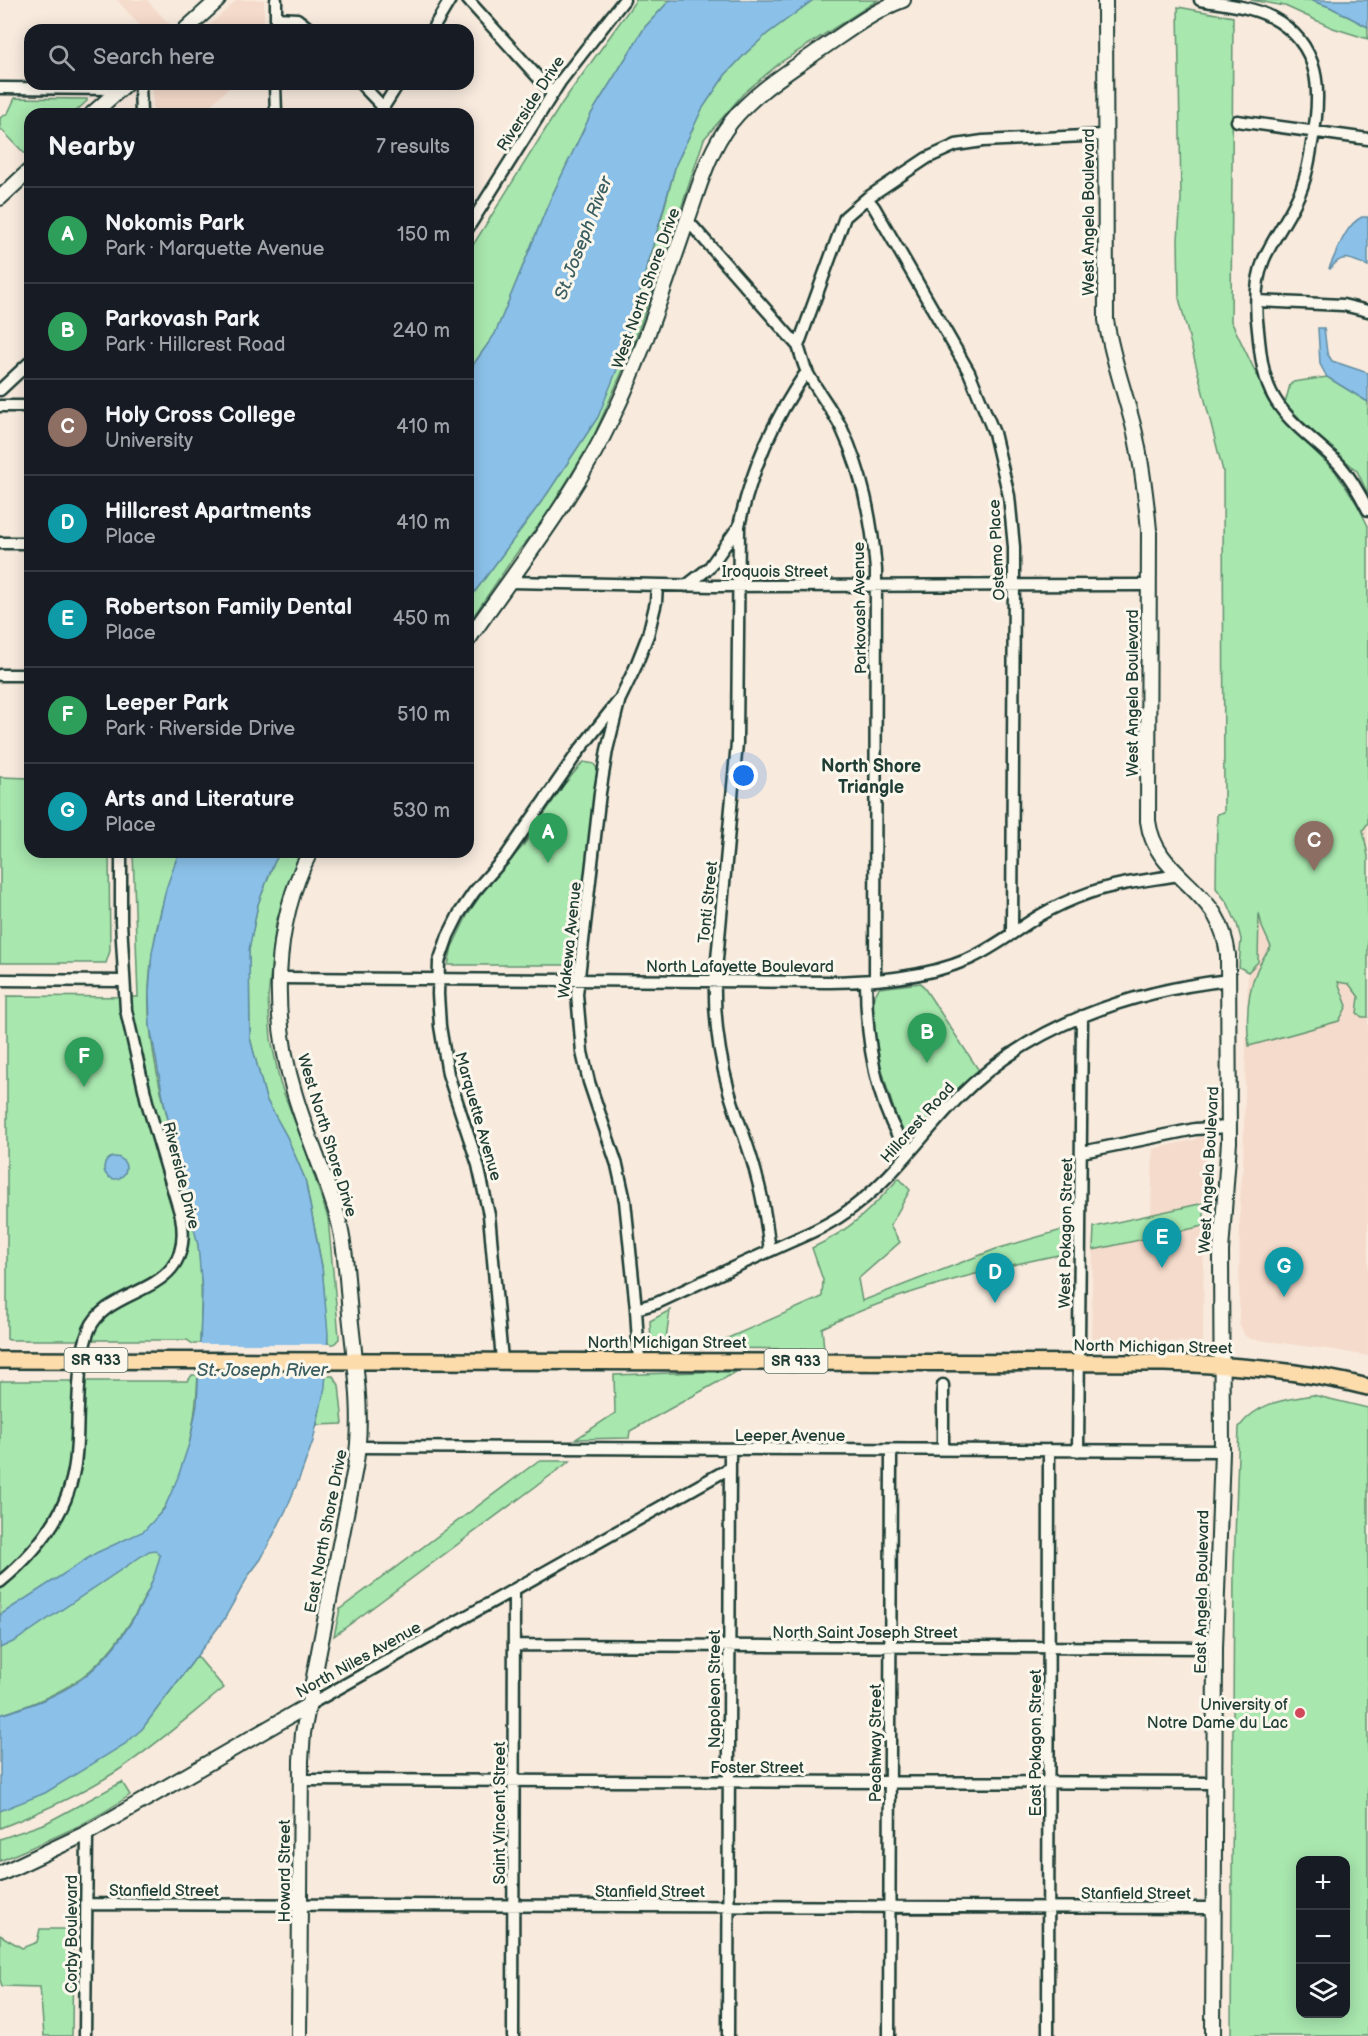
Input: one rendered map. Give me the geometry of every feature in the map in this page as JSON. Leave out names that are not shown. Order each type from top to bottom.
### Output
[{"type":"main road","name":"North Michigan Street","points":[[0,1360],[1078,1362],[1221,1365],[1291,1371],[1368,1387]]},
{"type":"street","points":[[191,24],[218,0]]},
{"type":"street","points":[[276,0],[276,24],[297,19],[303,24]]},
{"type":"street","points":[[436,24],[450,0]]},
{"type":"street","points":[[468,0],[553,94]]},
{"type":"street","name":"Riverside Drive","points":[[474,219],[574,62],[624,0]]},
{"type":"street","name":"West North Shore Drive","points":[[474,632],[567,499],[613,417],[638,359],[714,147],[729,124],[747,103],[768,86],[844,33],[903,0]]},
{"type":"street","name":"West Angela Boulevard","points":[[1105,0],[1106,320],[1109,341],[1135,434],[1149,530],[1148,821],[1154,845],[1166,862],[1210,908],[1222,929],[1227,949],[1229,1127],[1221,1251],[1221,1365]]},
{"type":"street","points":[[1200,0],[1269,15],[1292,30],[1309,54],[1316,73],[1318,91],[1315,131],[1302,186],[1287,219],[1264,259],[1259,275],[1257,329],[1264,372],[1272,393],[1293,422],[1340,465],[1368,510]]},
{"type":"street","points":[[0,88],[24,88]]},
{"type":"street","points":[[99,108],[120,90]]},
{"type":"street","points":[[140,90],[141,108]]},
{"type":"street","points":[[275,90],[276,108]]},
{"type":"street","points":[[365,90],[379,108]]},
{"type":"street","points":[[383,108],[394,90]]},
{"type":"street","points":[[1237,121],[1368,139]]},
{"type":"street","points":[[798,346],[845,217],[867,198],[927,158],[956,145],[983,141],[1104,135]]},
{"type":"street","points":[[0,198],[24,176]]},
{"type":"street","name":"Ostemo Place","points":[[867,198],[953,342],[976,386],[1001,457],[1009,496],[1014,547],[1012,934]]},
{"type":"street","name":"Parkovash Avenue","points":[[688,221],[798,346],[807,371],[839,424],[855,461],[869,512],[876,586],[871,981],[866,1019],[876,1075],[896,1132],[908,1153]]},
{"type":"street","points":[[1257,301],[1343,305],[1368,311]]},
{"type":"street","points":[[0,390],[24,368]]},
{"type":"street","points":[[737,586],[739,526],[755,466],[783,407],[807,371]]},
{"type":"street","points":[[0,406],[24,406]]},
{"type":"street","points":[[686,586],[710,568],[739,526]]},
{"type":"street","points":[[0,543],[24,543]]},
{"type":"street","name":"Iroquois Street","points":[[509,582],[686,586],[1149,585]]},
{"type":"street","name":"Marquette Avenue","points":[[502,1360],[489,1215],[478,1165],[448,1074],[440,1026],[439,962],[459,914],[474,892],[515,845],[578,752],[620,699],[648,635],[656,602],[657,585]]},
{"type":"street","name":"Tonti Street","points":[[737,586],[737,743],[715,981],[716,1017],[720,1053],[728,1090],[758,1180],[766,1216],[770,1251]]},
{"type":"street","points":[[0,675],[24,675]]},
{"type":"street","name":"Wakewa Avenue","points":[[620,699],[602,783],[577,981],[578,1021],[585,1062],[598,1111],[617,1165],[625,1201],[639,1360]]},
{"type":"street","name":"Riverside Drive","points":[[0,1582],[20,1564],[51,1528],[69,1490],[76,1453],[80,1379],[89,1330],[95,1320],[111,1306],[150,1286],[165,1274],[180,1253],[183,1242],[180,1216],[133,1047],[123,981],[120,858]]},
{"type":"street","name":"West North Shore Drive","points":[[307,858],[301,869],[285,922],[280,949],[282,1034],[294,1092],[338,1218],[354,1360]]},
{"type":"street","name":"North Lafayette Boulevard","points":[[280,978],[871,981],[921,975],[969,959],[1046,913],[1091,892],[1178,875]]},
{"type":"street","points":[[0,980],[123,981]]},
{"type":"street","name":"Hillcrest Road","points":[[636,1308],[657,1303],[814,1231],[844,1214],[873,1192],[928,1129],[981,1077],[1041,1037],[1082,1016],[1136,998],[1229,980]]},
{"type":"street","name":"West Pokagon Street","points":[[1078,1451],[1082,1016]]},
{"type":"street","points":[[1082,1152],[1195,1129],[1229,1127]]},
{"type":"street","name":"East North Shore Drive","points":[[307,1706],[359,1448],[354,1360]]},
{"type":"street","name":"East Angela Boulevard","points":[[1213,2036],[1215,1648],[1222,1451],[1221,1365]]},
{"type":"street","points":[[943,1385],[943,1450]]},
{"type":"street","name":"Leeper Avenue","points":[[359,1448],[1222,1451]]},
{"type":"street","name":"Napoleon Street","points":[[728,2036],[730,1450]]},
{"type":"street","name":"Peashway Street","points":[[889,2036],[891,1450]]},
{"type":"street","name":"East Pokagon Street","points":[[1048,2036],[1049,1450]]},
{"type":"street","name":"North Niles Avenue","points":[[0,1874],[87,1833],[307,1706],[730,1468]]},
{"type":"street","name":"Saint Vincent Street","points":[[513,2036],[514,1591]]},
{"type":"street","name":"North Saint Joseph Street","points":[[514,1645],[1215,1648]]},
{"type":"street","name":"Howard Street","points":[[299,2036],[300,1780],[307,1706]]},
{"type":"street","name":"Foster Street","points":[[300,1780],[1214,1783]]},
{"type":"street","name":"Corby Boulevard","points":[[86,2036],[87,1833]]},
{"type":"street","name":"Stanfield Street","points":[[86,1904],[1214,1908]]},
{"type":"shaded area","points":[[117,0],[147,0],[169,24],[138,24]]},
{"type":"shaded area","points":[[237,0],[264,0],[264,24],[211,24]]},
{"type":"shaded area","points":[[153,90],[227,90],[207,108],[153,108]]},
{"type":"shaded area","points":[[1368,594],[1368,1356],[1251,1339],[1245,1336],[1239,1323],[1240,1201],[1248,972],[1258,962],[1262,781]]},
{"type":"shaded area","points":[[1206,1137],[1204,1203],[1151,1214],[1153,1149]]},
{"type":"shaded area","points":[[1204,1226],[1203,1342],[1091,1341],[1093,1250]]},
{"type":"green space","points":[[636,0],[670,0],[645,27],[591,114],[550,200],[495,334],[474,364],[474,243],[562,103]]},
{"type":"green space","points":[[813,0],[878,0],[781,62],[744,93],[704,139],[630,354],[591,442],[542,522],[516,554],[474,615],[474,593],[547,494],[598,417],[649,265],[676,164],[702,109],[725,75],[767,34]]},
{"type":"green space","points":[[1251,0],[1310,0],[1330,7],[1368,27],[1368,39],[1333,28],[1285,6]]},
{"type":"green space","points":[[1178,7],[1233,17],[1231,321],[1270,402],[1298,435],[1335,471],[1357,504],[1368,526],[1368,823],[1363,830],[1368,856],[1368,1017],[1362,1017],[1357,1013],[1359,997],[1349,984],[1338,982],[1347,1006],[1339,1021],[1249,1046],[1250,994],[1257,969],[1271,947],[1262,927],[1259,913],[1258,962],[1248,972],[1239,967],[1241,939],[1237,924],[1228,904],[1216,888],[1217,814],[1224,812],[1223,471],[1179,298],[1178,239],[1181,199]]},
{"type":"green space","points":[[15,98],[87,99],[79,108],[24,108],[24,153],[0,128],[0,118],[8,113]]},
{"type":"green space","points":[[1327,377],[1368,402],[1368,494],[1357,471],[1285,403],[1293,382]]},
{"type":"green space","points":[[583,762],[594,764],[598,770],[571,965],[448,965],[452,947],[469,912],[485,889],[523,846],[563,786]]},
{"type":"green space","points":[[0,777],[24,778],[24,858],[109,858],[110,951],[106,963],[0,963]]},
{"type":"green space","points":[[133,858],[177,858],[159,916],[151,960],[150,1026],[159,1081],[193,1217],[200,1256],[200,1344],[193,1344],[187,1340],[9,1340],[7,1339],[7,996],[138,997]]},
{"type":"green space","points":[[277,858],[298,858],[276,922],[268,999],[271,1039],[280,1083],[328,1218],[339,1336],[334,1344],[328,1344],[322,1266],[305,1179],[287,1137],[266,1099],[250,1038],[249,950],[258,904]]},
{"type":"green space","points":[[921,983],[980,1072],[950,1098],[909,1145],[895,1113],[881,1066],[876,1042],[874,1001],[879,988]]},
{"type":"green space","points":[[899,1178],[910,1190],[890,1226],[900,1242],[858,1279],[862,1301],[996,1249],[1069,1228],[1068,1253],[974,1274],[881,1303],[822,1328],[824,1349],[705,1348],[822,1297],[823,1280],[812,1248],[838,1234],[860,1218]]},
{"type":"green space","points":[[1204,1203],[1204,1226],[1093,1250],[1094,1227]]},
{"type":"green space","points":[[670,1310],[665,1347],[654,1347],[651,1343],[650,1321]]},
{"type":"green space","points":[[736,1372],[630,1431],[629,1438],[576,1439],[615,1413],[614,1375]]},
{"type":"green space","points":[[192,1375],[198,1375],[192,1431],[175,1489],[155,1519],[160,1546],[158,1568],[140,1606],[112,1647],[82,1677],[46,1698],[0,1715],[0,1381],[188,1381]]},
{"type":"green space","points":[[326,1376],[333,1376],[339,1385],[343,1424],[317,1425]]},
{"type":"green space","name":"University of Notre Dame du Lac","points":[[1313,1395],[1368,1408],[1368,2036],[1231,2036],[1234,1566],[1239,1427],[1254,1412],[1281,1401]]},
{"type":"green space","points":[[538,1461],[570,1461],[334,1636],[340,1609]]},
{"type":"green space","points":[[197,1656],[224,1688],[158,1742],[117,1771],[89,1788],[0,1828],[0,1811],[142,1729]]},
{"type":"green space","points":[[122,1782],[130,1795],[115,1805],[67,1831],[0,1861],[0,1839],[46,1823]]},
{"type":"green space","points":[[40,1929],[73,1929],[72,2036],[44,2036],[40,1987],[2,1986],[0,1980],[0,1935],[22,1948],[37,1942]]},
{"type":"water","name":"St. Joseph River","points":[[670,0],[813,0],[767,34],[746,53],[725,75],[702,109],[676,164],[620,362],[598,417],[547,494],[474,593],[474,364],[495,334],[550,200],[591,114],[645,27]]},
{"type":"water","points":[[1310,0],[1368,0],[1368,27],[1330,7]]},
{"type":"water","points":[[1362,217],[1368,217],[1368,266],[1347,258],[1339,260],[1330,269],[1346,232]]},
{"type":"water","points":[[1318,328],[1324,328],[1327,353],[1332,361],[1368,373],[1368,402],[1327,377],[1320,364]]},
{"type":"water","name":"St. Joseph River","points":[[177,858],[277,858],[258,904],[249,950],[250,1038],[266,1099],[287,1137],[305,1179],[322,1267],[328,1334],[325,1387],[313,1441],[301,1474],[261,1559],[249,1575],[223,1621],[142,1729],[125,1744],[45,1793],[0,1811],[0,1715],[55,1695],[75,1684],[97,1666],[120,1638],[141,1606],[160,1556],[155,1550],[149,1551],[15,1641],[0,1648],[0,1615],[96,1553],[144,1531],[164,1509],[178,1477],[190,1441],[197,1405],[202,1291],[198,1245],[164,1102],[150,1026],[149,992],[152,952],[166,889]]},
{"type":"water","points":[[111,1157],[119,1157],[126,1164],[126,1172],[119,1179],[111,1179],[104,1172],[104,1164]]},
{"type":"pier","points":[[197,1344],[331,1344],[329,1376],[195,1375]]},
{"type":"place","name":"Nokomis Park","points":[[548,863]]},
{"type":"place","name":"Holy Cross College","points":[[1314,871]]},
{"type":"place","name":"Parkovash Park","points":[[927,1063]]},
{"type":"place","name":"Leeper Park","points":[[84,1087]]},
{"type":"place","name":"Robertson Family Dental","points":[[1162,1268]]},
{"type":"place","name":"Arts and Literature","points":[[1284,1297]]},
{"type":"place","name":"Hillcrest Apartments","points":[[995,1303]]},
{"type":"place","name":"University of Notre Dame du Lac","points":[[1300,1713]]},
{"type":"district","name":"North Shore Triangle","points":[[871,776]]}]
